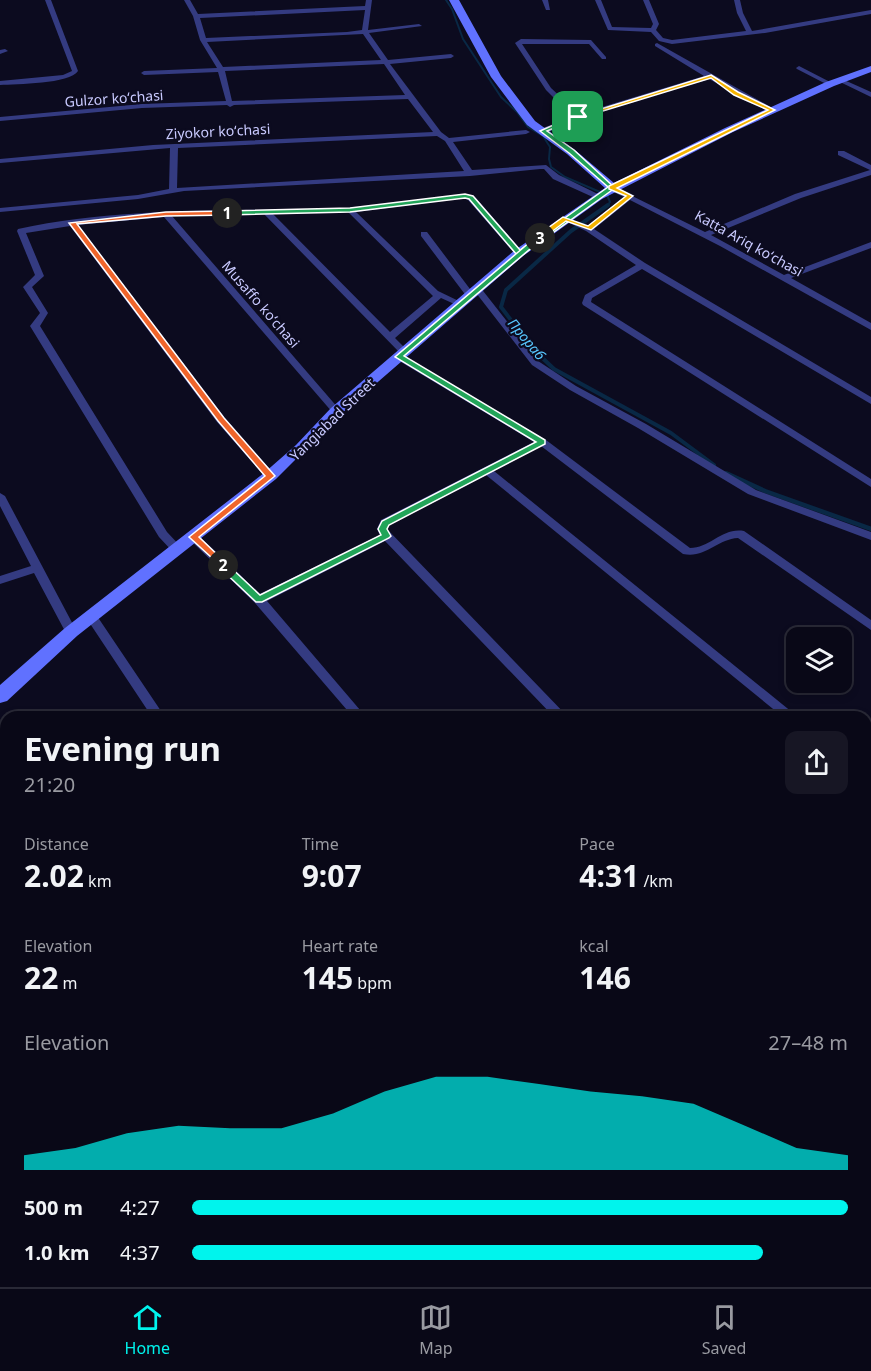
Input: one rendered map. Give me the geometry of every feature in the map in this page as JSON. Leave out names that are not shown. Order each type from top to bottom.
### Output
[{"type":"street","points":[[0,83],[64,77],[75,71],[48,0]]},
{"type":"street","points":[[187,0],[196,16],[203,40],[221,69],[230,105]]},
{"type":"street","points":[[454,0],[496,77],[531,123],[572,152],[612,188]]},
{"type":"street","points":[[545,0],[548,9]]},
{"type":"street","points":[[598,0],[610,29],[653,30]]},
{"type":"street","points":[[646,0],[656,24],[653,30]]},
{"type":"street","points":[[737,0],[740,13],[750,32]]},
{"type":"street","points":[[196,16],[369,4],[365,32],[438,134],[448,140],[470,174]]},
{"type":"street","points":[[653,30],[661,40],[672,42],[871,12]]},
{"type":"street","points":[[203,40],[365,32],[419,26]]},
{"type":"street","points":[[578,117],[548,89],[519,41],[587,41],[593,44],[604,58]]},
{"type":"street","points":[[657,45],[736,93],[772,110]]},
{"type":"street","points":[[144,73],[385,62],[451,56]]},
{"type":"street","points":[[799,68],[871,96]]},
{"type":"street","name":"Yangiabad Street","points":[[0,696],[71,632],[270,476],[301,448],[336,411],[519,253],[565,219],[612,188],[772,110],[871,69]]},
{"type":"street","points":[[543,131],[578,117],[711,76]]},
{"type":"street","name":"Gulzor koʻchasi","points":[[0,119],[142,106],[230,105],[410,97]]},
{"type":"street","points":[[448,140],[526,132]]},
{"type":"street","name":"Ziyokor koʻchasi","points":[[0,161],[174,146],[438,134]]},
{"type":"street","points":[[173,191],[174,146]]},
{"type":"street","points":[[841,153],[871,170]]},
{"type":"street","points":[[0,210],[138,198],[201,187],[470,174],[546,167],[556,177],[598,196]]},
{"type":"street","points":[[706,234],[798,196],[871,170]]},
{"type":"street","name":"Katta Ariq koʻchasi","points":[[612,188],[706,234],[871,326]]},
{"type":"street","points":[[589,229],[630,196]]},
{"type":"street","points":[[177,549],[163,534],[35,326],[44,314],[27,287],[40,276],[21,231],[72,223],[166,214],[350,210],[438,199],[471,198],[519,253]]},
{"type":"street","points":[[350,210],[436,293],[469,296]]},
{"type":"street","points":[[267,213],[390,337],[402,354],[542,442],[687,551],[698,552],[728,535],[740,534],[871,626]]},
{"type":"street","name":"Musaffo koʻchasi","points":[[166,214],[336,411]]},
{"type":"street","points":[[565,219],[589,229],[642,265],[871,401]]},
{"type":"street","points":[[72,223],[221,420],[270,476]]},
{"type":"street","points":[[424,234],[469,296],[535,363],[573,388],[642,426],[752,492],[871,536]]},
{"type":"street","points":[[784,278],[871,245]]},
{"type":"street","points":[[642,265],[588,297],[586,303],[871,484]]},
{"type":"street","points":[[390,337],[435,300],[438,296],[436,293]]},
{"type":"street","points":[[542,442],[385,523],[382,529],[386,536],[556,711]]},
{"type":"street","points":[[486,470],[785,711]]},
{"type":"street","points":[[0,496],[71,632]]},
{"type":"street","points":[[259,600],[386,536]]},
{"type":"street","points":[[193,537],[259,600],[355,711]]},
{"type":"street","points":[[0,580],[37,567]]},
{"type":"street","points":[[91,616],[155,711]]},
{"type":"waterway","name":"Прораб","points":[[446,0],[452,9],[463,39],[501,97],[517,112],[528,127],[543,136],[550,147],[551,167],[565,177],[607,195],[610,202],[607,205]]},
{"type":"waterway","name":"Прораб","points":[[607,205],[571,231],[506,290],[501,307],[533,349],[554,369],[671,433],[714,465]]},
{"type":"waterway","name":"Прораб","points":[[726,473],[731,476]]},
{"type":"waterway","name":"Прораб","points":[[728,474],[765,491],[871,529]]},
{"type":"route","points":[[578,117],[543,131],[572,152],[612,188],[565,219],[519,253],[471,198],[465,196],[350,210],[166,214],[72,223],[221,420],[270,476],[193,537],[259,600],[386,536],[382,529],[385,523],[542,442],[399,357],[519,253],[565,219],[589,229],[630,196],[612,188],[772,110],[736,93],[711,76],[578,117]]}]
